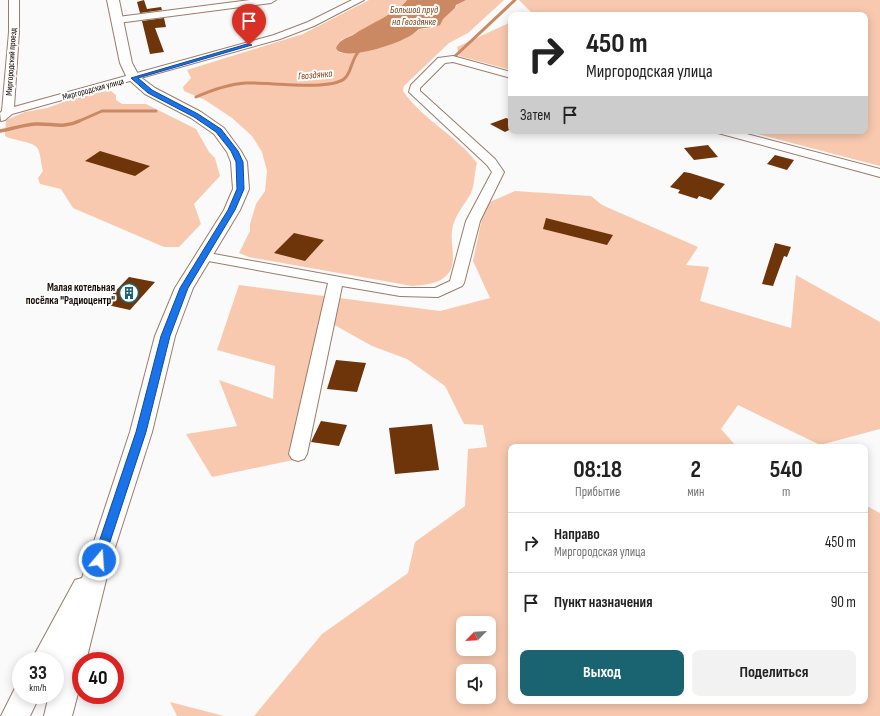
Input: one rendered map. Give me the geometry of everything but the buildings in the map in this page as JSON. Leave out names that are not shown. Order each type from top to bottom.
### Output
[{"type":"street","name":"Миргородский проезд","points":[[4,116],[14,32],[14,0]]},
{"type":"street","points":[[58,716],[99,560],[141,432],[165,336],[184,288],[232,210],[241,189],[239,162],[234,151],[218,131],[196,115],[150,91],[134,78],[126,63],[113,0]]},
{"type":"street","points":[[118,20],[271,0]]},
{"type":"street","name":"Миргородская улица","points":[[4,116],[293,31],[358,0]]},
{"type":"street","points":[[203,256],[400,292],[438,293],[457,283],[473,221],[498,172],[492,162],[414,92],[415,86],[442,60],[453,59],[508,74]]},
{"type":"street","points":[[733,134],[880,173]]},
{"type":"street","points":[[298,454],[336,281]]},
{"type":"street","points":[[49,652],[99,560]]},
{"type":"street","points":[[15,716],[21,704]]},
{"type":"shaded area","points":[[369,0],[407,0],[387,16],[341,40],[338,51],[340,53],[363,52],[406,38],[420,29],[432,28],[455,8],[459,2],[465,0],[504,0],[468,33],[449,43],[404,86],[403,91],[411,101],[429,119],[469,153],[477,163],[471,193],[457,215],[453,225],[453,260],[450,271],[444,278],[431,284],[412,286],[249,257],[239,253],[250,231],[250,224],[256,204],[265,191],[267,171],[262,152],[252,136],[232,118],[205,100],[184,91],[183,87],[191,78],[187,70],[303,34]]},
{"type":"shaded area","points":[[519,0],[880,0],[880,166],[757,134],[868,134],[868,12],[531,12]]},
{"type":"shaded area","points":[[508,23],[508,69],[459,56],[457,47]]},
{"type":"shaded area","points":[[111,91],[116,95],[116,100],[122,104],[146,104],[196,129],[209,152],[215,158],[220,176],[194,204],[201,224],[179,247],[164,247],[73,208],[61,189],[40,184],[38,178],[43,171],[39,151],[36,146],[5,136],[6,120],[25,112],[47,108],[88,93]]},
{"type":"shaded area","points":[[515,191],[591,196],[602,205],[698,247],[686,265],[709,267],[700,301],[791,328],[796,275],[880,322],[880,429],[824,444],[818,444],[738,405],[721,429],[734,444],[508,444],[508,704],[868,704],[868,507],[880,513],[880,716],[254,716],[322,634],[408,573],[415,542],[465,506],[468,449],[487,447],[483,425],[464,424],[445,386],[407,359],[372,346],[331,323],[303,458],[212,477],[186,434],[237,426],[219,380],[273,399],[275,366],[217,350],[239,285],[440,311],[490,298],[473,261],[485,204]]},
{"type":"shaded area","points":[[170,702],[224,716],[177,716]]},
{"type":"water","name":"Большой пруд на Гвоздянке","points":[[407,0],[466,0],[456,5],[455,8],[443,19],[440,25],[419,29],[400,41],[362,52],[344,53],[338,51],[336,48],[343,40],[391,13],[404,4]]},
{"type":"waterway","points":[[453,58],[515,0]]},
{"type":"waterway","name":"Гвоздянка","points":[[196,97],[221,88],[246,83],[297,85],[325,85],[336,83],[347,76],[355,57],[360,50]]},
{"type":"waterway","name":"Гвоздянка","points":[[77,122],[102,111],[156,111]]},
{"type":"waterway","name":"Гвоздянка","points":[[0,131],[41,124],[68,125],[79,121]]},
{"type":"place","name":"Малая котельная посёлка \"Радиоцентр\"","points":[[129,293]]},
{"type":"route","points":[[99,560],[141,432],[165,336],[184,288],[232,210],[241,189],[239,162],[226,139],[209,123],[158,96],[134,78],[249,45]]}]
